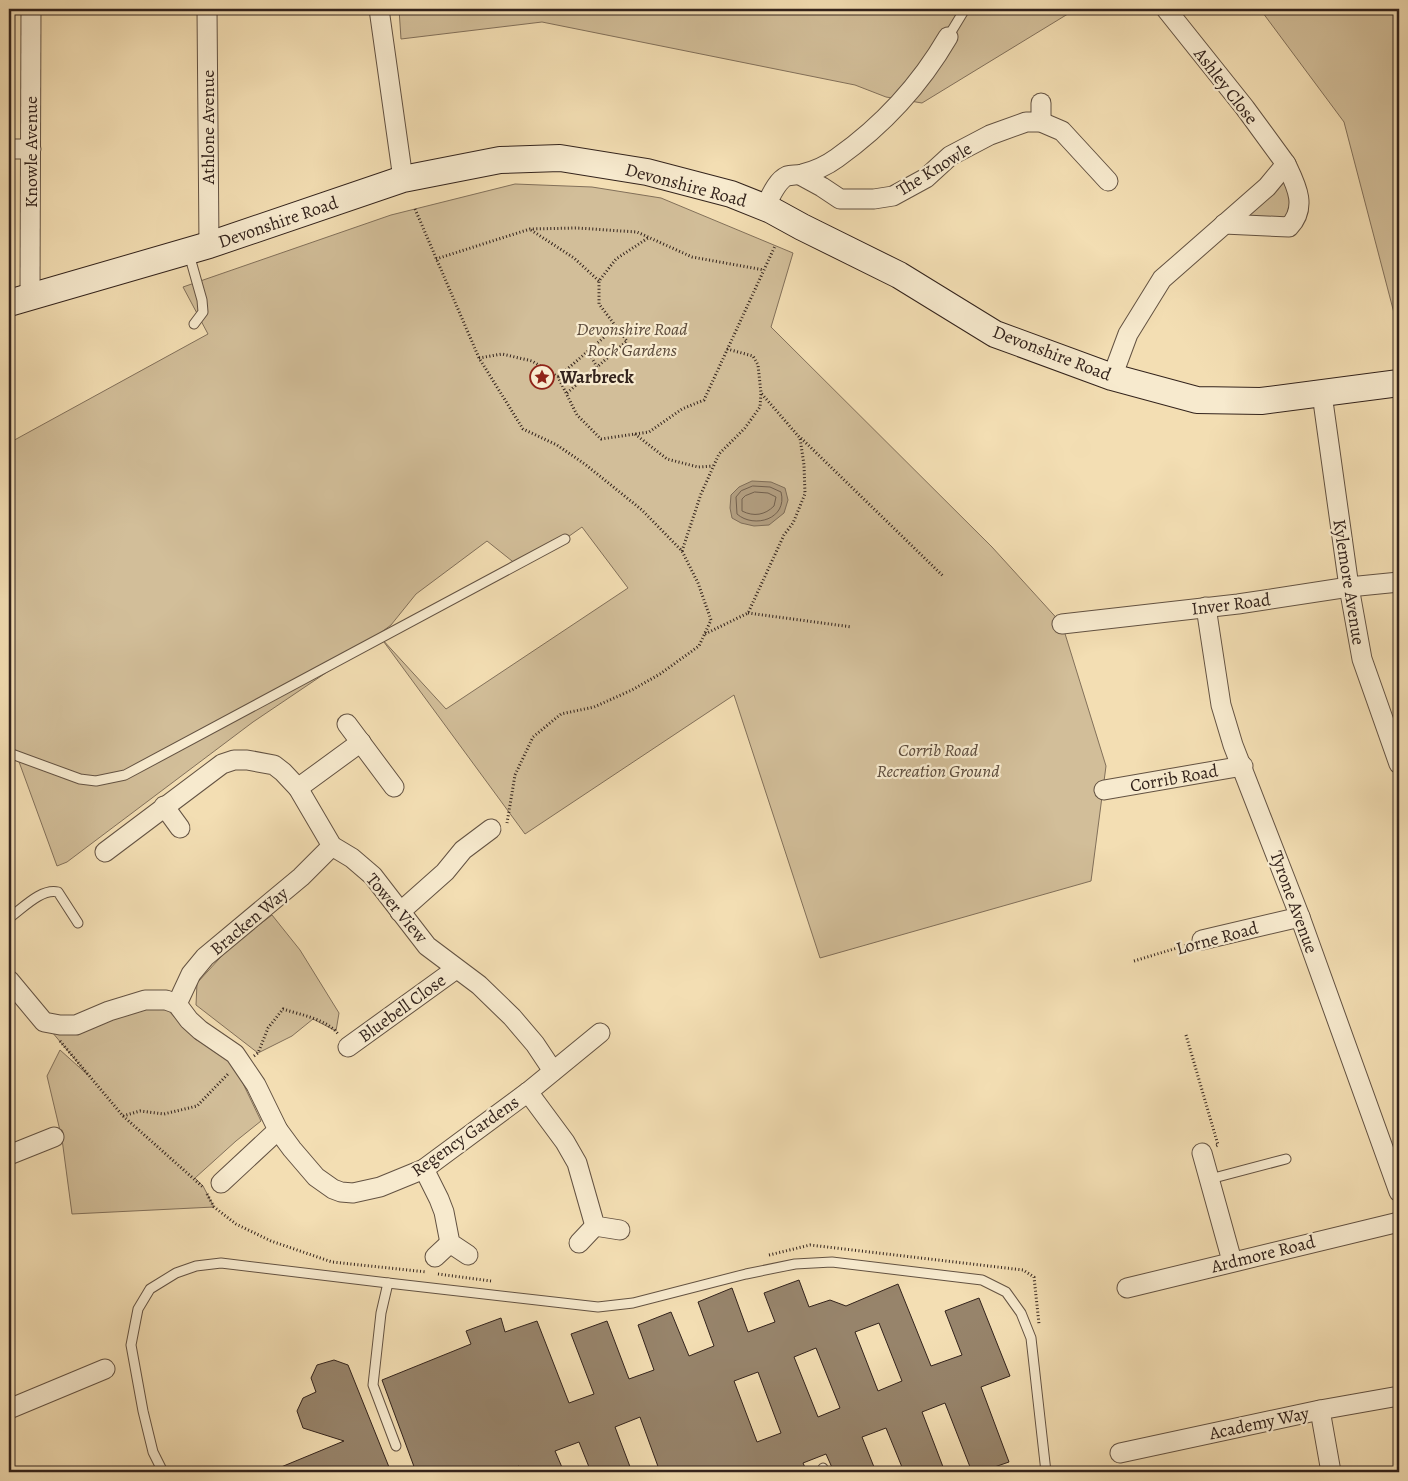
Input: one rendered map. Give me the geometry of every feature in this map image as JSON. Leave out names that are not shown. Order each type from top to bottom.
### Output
[{"type":"main road","name":"Devonshire Road","points":[[20,299],[198,248],[403,179],[500,160],[560,158],[647,172],[731,194],[764,207],[899,276],[995,334],[1112,377],[1197,400],[1261,401],[1399,383]]},
{"type":"street","name":"Knowle Avenue","points":[[20,299],[31,149],[31,9]]},
{"type":"street","name":"Athlone Avenue","points":[[198,248],[207,9]]},
{"type":"street","points":[[379,9],[403,179]]},
{"type":"street","name":"Ashley Close","points":[[1166,9],[1245,108],[1286,164],[1298,189],[1299,210],[1296,220],[1289,227],[1224,224]]},
{"type":"street","points":[[764,207],[778,184],[786,176],[800,175],[824,167],[864,137],[891,112],[932,65],[948,37]]},
{"type":"street","points":[[1041,103],[1041,122],[1062,131],[1108,181]]},
{"type":"street","name":"The Knowle","points":[[800,175],[840,199],[874,199],[893,196],[926,178],[950,156],[990,135],[1026,122],[1041,122]]},
{"type":"street","points":[[9,149],[31,149]]},
{"type":"street","points":[[1112,377],[1128,334],[1162,279],[1267,187],[1286,164]]},
{"type":"street","name":"Kylemore Avenue","points":[[1322,394],[1349,587],[1362,659],[1399,764]]},
{"type":"street","name":"Inver Road","points":[[1062,624],[1238,604],[1349,587],[1399,582]]},
{"type":"street","name":"Tyrone Avenue","points":[[1206,607],[1221,704],[1233,745],[1243,766],[1300,917],[1399,1192]]},
{"type":"street","points":[[347,724],[394,787]]},
{"type":"street","points":[[298,788],[360,742]]},
{"type":"street","name":"Tower View","points":[[105,852],[222,764],[234,760],[247,760],[274,765],[298,788],[332,846],[352,858],[373,876],[427,946],[480,985],[512,1017],[535,1044],[553,1071]]},
{"type":"street","name":"Corrib Road","points":[[1104,790],[1243,766]]},
{"type":"street","points":[[164,806],[180,828]]},
{"type":"street","points":[[400,912],[445,872],[463,850],[499,829]]},
{"type":"street","name":"Bracken Way","points":[[177,1004],[191,974],[205,957],[301,877],[332,846]]},
{"type":"street","name":"Lorne Road","points":[[1202,940],[1300,917]]},
{"type":"street","name":"Bluebell Close","points":[[348,1047],[456,968]]},
{"type":"street","points":[[9,980],[44,1022],[67,1026],[76,1025],[109,1011],[145,1000],[166,1000],[177,1004]]},
{"type":"street","name":"Regency Gardens","points":[[177,1004],[189,1020],[200,1030],[235,1054],[243,1063],[278,1130],[316,1177],[333,1189],[341,1192],[353,1192],[380,1187],[424,1169],[528,1092],[600,1033]]},
{"type":"street","points":[[528,1092],[565,1142],[577,1163],[595,1226]]},
{"type":"street","points":[[221,1183],[278,1130]]},
{"type":"street","points":[[9,1155],[54,1137]]},
{"type":"street","points":[[1202,1153],[1232,1261]]},
{"type":"street","points":[[424,1169],[444,1212],[450,1243],[468,1254]]},
{"type":"street","name":"Ardmore Road","points":[[1127,1288],[1399,1222]]},
{"type":"street","points":[[595,1226],[620,1230]]},
{"type":"street","points":[[579,1243],[595,1226]]},
{"type":"street","points":[[435,1257],[450,1243]]},
{"type":"street","points":[[9,1409],[105,1369]]},
{"type":"street","name":"Academy Way","points":[[1120,1453],[1320,1410],[1399,1396]]},
{"type":"street","points":[[1320,1410],[1331,1472]]},
{"type":"lane","points":[[948,37],[965,9]]},
{"type":"lane","points":[[194,324],[203,312],[198,248]]},
{"type":"lane","points":[[9,753],[80,780],[96,781],[126,775],[565,539]]},
{"type":"lane","points":[[9,918],[43,893],[51,890],[58,892],[78,923]]},
{"type":"lane","points":[[1210,1179],[1286,1159]]},
{"type":"lane","points":[[163,1472],[153,1452],[131,1345],[138,1309],[150,1289],[176,1273],[196,1266],[221,1263],[388,1284],[598,1306],[633,1303],[746,1274],[794,1264],[832,1262],[982,1280],[1006,1292],[1021,1313],[1031,1338],[1046,1472]]},
{"type":"lane","points":[[388,1284],[381,1313],[373,1385],[396,1446]]},
{"type":"path","points":[[415,210],[479,358],[523,429],[557,445],[586,465],[642,510],[682,551],[698,583],[711,620],[698,646],[660,674],[632,690],[594,707],[561,714],[533,736],[515,775],[499,829]]},
{"type":"path","points":[[436,259],[530,229],[577,228],[637,232],[692,257],[764,270]]},
{"type":"path","points":[[530,229],[574,258],[599,281]]},
{"type":"path","points":[[567,393],[627,341],[598,304],[599,281],[616,259],[649,237]]},
{"type":"path","points":[[479,358],[502,354],[532,361],[558,377],[577,415],[601,439],[649,432],[682,409],[704,400],[775,246]]},
{"type":"path","points":[[558,377],[616,327]]},
{"type":"path","points":[[682,551],[701,494],[719,454],[745,428],[760,407],[761,393],[758,365],[753,356],[726,349]]},
{"type":"path","points":[[588,351],[596,367]]},
{"type":"path","points":[[761,393],[800,438],[942,576]]},
{"type":"path","points":[[635,434],[666,459],[698,468],[713,466]]},
{"type":"path","points":[[748,613],[784,535],[793,523],[805,494],[800,438]]},
{"type":"path","points":[[704,634],[748,613],[852,627]]},
{"type":"path","name":"Lorne Road","points":[[1134,961],[1202,940]]},
{"type":"path","points":[[123,1116],[140,1111],[164,1114],[197,1106],[232,1070],[258,1053],[268,1028],[283,1009],[318,1020],[336,1031],[348,1047]]},
{"type":"path","points":[[44,1022],[123,1116],[203,1186],[214,1207],[236,1224],[271,1241],[332,1262],[499,1282]]},
{"type":"path","points":[[1186,1035],[1218,1145],[1202,1153]]},
{"type":"path","points":[[765,1256],[810,1245],[1023,1270],[1034,1277],[1040,1326]]},
{"type":"green space","points":[[399,9],[1076,9],[922,103],[886,97],[855,85],[542,22],[401,39]]},
{"type":"green space","points":[[1260,9],[1399,9],[1399,332],[1344,122]]},
{"type":"green space","points":[[1286,164],[1296,220],[1224,224]]},
{"type":"green space","points":[[515,184],[592,187],[661,198],[793,253],[771,327],[992,547],[1062,624],[1106,766],[1091,881],[820,958],[734,695],[525,834],[381,638],[446,709],[628,588],[582,527],[565,539],[517,565],[487,541],[416,594],[391,625],[339,664],[253,722],[67,862],[57,866],[18,759],[9,754],[9,443],[208,334],[183,287],[391,215]]},
{"type":"green space","points":[[272,915],[300,950],[339,1013],[336,1031],[313,1019],[292,1036],[258,1053],[196,1005],[197,983],[229,948]]},
{"type":"green space","points":[[148,1008],[168,1010],[195,1039],[224,1054],[237,1071],[261,1121],[195,1178],[203,1186],[214,1207],[72,1214],[62,1139],[47,1076],[60,1050],[88,1075],[52,1032],[104,1021]]},
{"type":"water","points":[[752,481],[771,482],[785,488],[788,500],[784,513],[769,525],[754,526],[741,523],[732,518],[730,508],[731,495],[739,487]]},
{"type":"building","points":[[799,1280],[809,1307],[830,1300],[846,1306],[898,1284],[931,1366],[962,1355],[945,1311],[979,1298],[1010,1376],[981,1387],[1009,1462],[980,1472],[972,1472],[945,1403],[922,1412],[945,1472],[904,1472],[886,1428],[862,1437],[876,1472],[834,1472],[826,1454],[803,1463],[807,1472],[660,1472],[640,1417],[615,1427],[632,1472],[591,1472],[579,1442],[555,1451],[564,1472],[521,1472],[519,1466],[504,1472],[416,1472],[382,1380],[471,1344],[466,1331],[501,1318],[505,1332],[537,1321],[569,1403],[594,1394],[571,1334],[607,1321],[629,1379],[654,1370],[638,1325],[671,1312],[689,1356],[714,1346],[698,1302],[732,1288],[748,1332],[775,1322],[764,1293]],"holes":[[[879,1323],[902,1381],[878,1391],[855,1332]],[[816,1348],[840,1408],[818,1417],[794,1357]],[[758,1372],[781,1433],[757,1442],[734,1381]]]},
{"type":"building","points":[[334,1360],[348,1365],[391,1472],[269,1472],[344,1441],[303,1428],[297,1411],[303,1398],[316,1392],[311,1378],[317,1365]]},
{"type":"place","name":"Warbreck","points":[[542,377]]},
{"type":"park label","name":"Devonshire Road Rock Gardens","points":[[632,339]]},
{"type":"park label","name":"Corrib Road Recreation Ground","points":[[938,760]]}]
